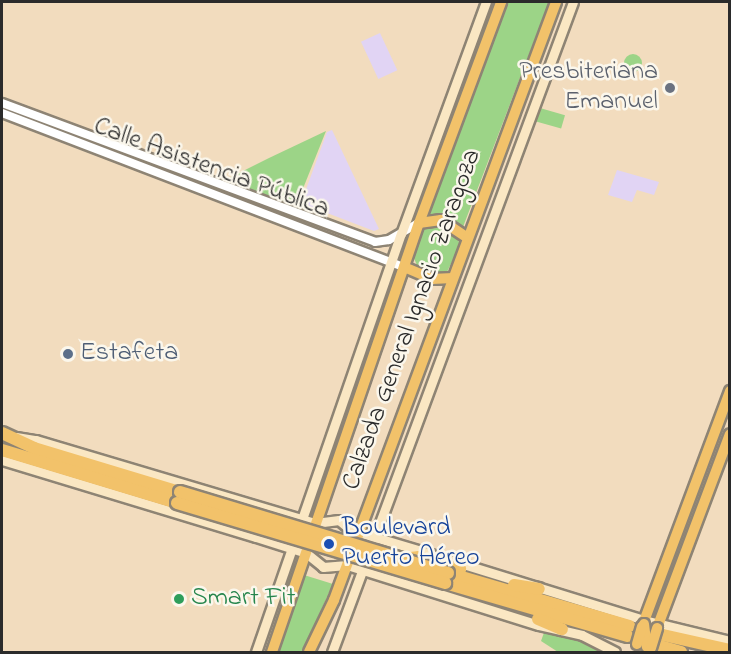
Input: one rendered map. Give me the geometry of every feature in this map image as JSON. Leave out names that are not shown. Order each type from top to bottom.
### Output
[{"type":"highway","points":[[2,433],[16,437],[34,448],[179,497],[681,652]]},
{"type":"highway","points":[[2,450],[403,559],[486,595],[647,641],[729,650]]},
{"type":"highway","points":[[403,559],[419,557],[539,589]]},
{"type":"highway","points":[[486,595],[498,604],[562,629]]},
{"type":"main road","name":"Calzada General Ignacio Zaragoza","points":[[255,652],[400,234],[486,2]]},
{"type":"main road","name":"Calzada General Ignacio Zaragoza","points":[[272,652],[419,223],[501,2]]},
{"type":"main road","name":"Calzada General Ignacio Zaragoza","points":[[309,652],[347,565],[556,2]]},
{"type":"main road","name":"Calzada General Ignacio Zaragoza","points":[[332,652],[573,2]]},
{"type":"main road","points":[[419,223],[441,220],[468,238]]},
{"type":"main road","points":[[404,267],[432,279],[453,278]]},
{"type":"main road","points":[[647,641],[644,623],[729,392]]},
{"type":"main road","points":[[647,641],[729,434]]},
{"type":"main road","points":[[16,437],[36,440],[302,520],[315,523],[332,518],[358,533],[644,623]]},
{"type":"main road","points":[[2,460],[256,537],[306,554],[323,567],[347,565],[539,625],[592,638],[615,652]]},
{"type":"main road","points":[[256,537],[266,526],[263,508]]},
{"type":"main road","points":[[644,623],[647,641]]},
{"type":"main road","points":[[647,641],[729,641]]},
{"type":"street","name":"Calle Asistencia Pública","points":[[2,103],[375,242],[400,234],[419,223]]},
{"type":"street","name":"Calle Asistencia Pública","points":[[2,113],[392,260],[404,267]]},
{"type":"shaded area","points":[[380,33],[397,70],[378,79],[361,42]]},
{"type":"shaded area","points":[[332,130],[379,229],[374,231],[301,203],[327,132]]},
{"type":"shaded area","points":[[617,170],[659,182],[654,195],[637,190],[632,202],[608,195]]},
{"type":"green space","points":[[506,2],[549,2],[463,227],[438,214],[427,216]]},
{"type":"green space","points":[[633,54],[639,57],[642,63],[639,69],[633,72],[627,69],[624,63],[627,57]]},
{"type":"green space","points":[[540,108],[565,115],[561,129],[536,121]]},
{"type":"green space","points":[[326,131],[296,206],[225,180],[269,158]]},
{"type":"green space","points":[[426,223],[436,223],[456,234],[460,245],[447,272],[436,276],[419,270],[413,256]]},
{"type":"green space","points":[[292,564],[299,566],[274,652],[267,652]]},
{"type":"green space","points":[[304,575],[333,584],[302,652],[278,652]]},
{"type":"green space","points":[[545,630],[573,638],[601,652],[558,652],[541,641]]},
{"type":"place","name":"Presbiteriana Emanuel","points":[[670,88]]},
{"type":"place","name":"Estafeta","points":[[68,354]]},
{"type":"place","name":"Boulevard Puerto Aéreo","points":[[329,544]]},
{"type":"place","name":"Smart Fit","points":[[179,599]]}]
